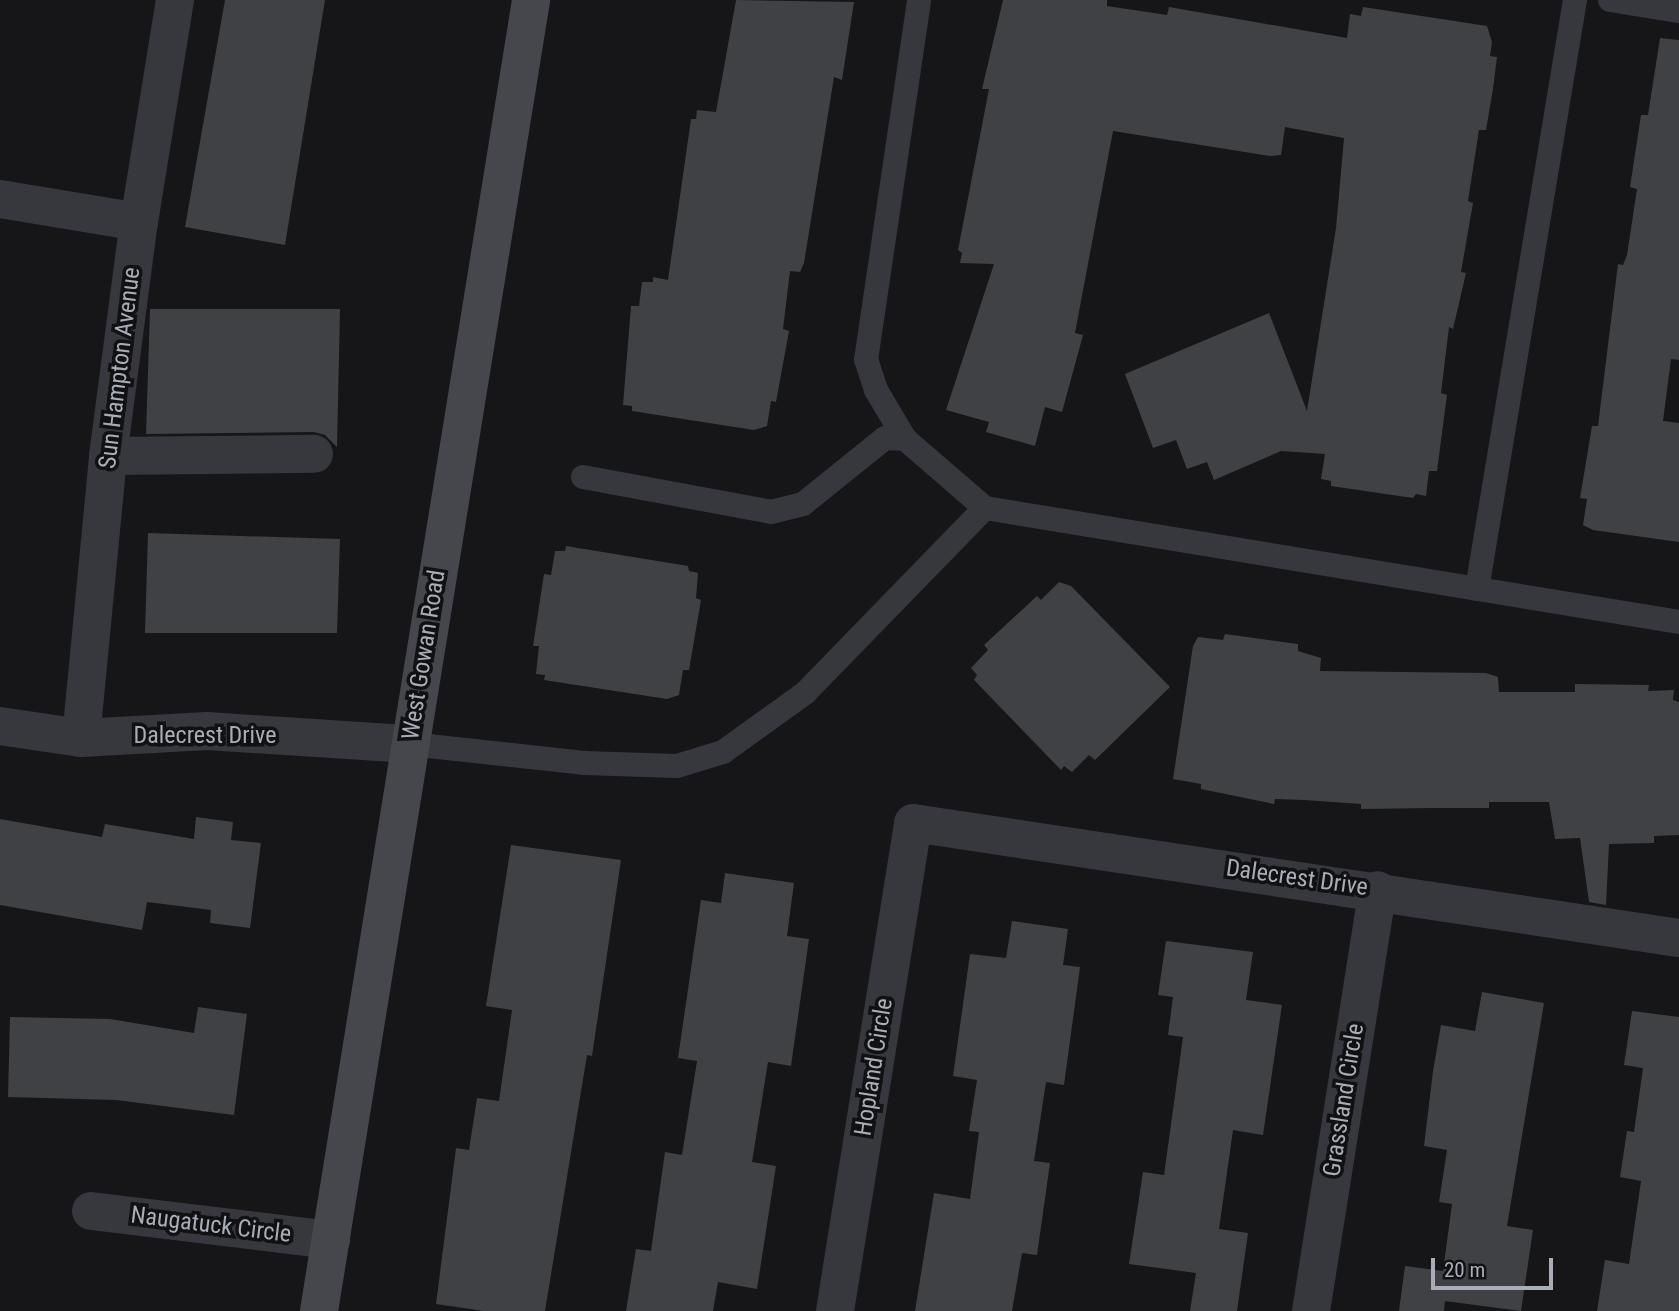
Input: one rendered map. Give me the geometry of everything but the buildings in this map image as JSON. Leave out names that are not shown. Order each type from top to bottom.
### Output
[{"type":"street","name":"Sun Hampton Avenue","points":[[81,738],[108,456],[139,222],[175,0]]},
{"type":"street","name":"West Gowan Road","points":[[319,1311],[531,0]]},
{"type":"street","points":[[0,199],[139,222]]},
{"type":"street","points":[[108,456],[314,454]]},
{"type":"street","name":"Dalecrest Drive","points":[[0,726],[81,738],[207,731],[410,744]]},
{"type":"street","name":"Dalecrest Drive","points":[[914,823],[1378,890],[1679,938]]},
{"type":"street","name":"Hopland Circle","points":[[835,1311],[914,823]]},
{"type":"street","name":"Grassland Circle","points":[[1311,1311],[1378,890]]},
{"type":"street","name":"Naugatuck Circle","points":[[91,1211],[331,1240]]},
{"type":"lane","points":[[919,0],[866,360],[876,390],[905,439],[985,508],[1679,622]]},
{"type":"lane","points":[[1477,589],[1575,0]]},
{"type":"lane","points":[[1610,0],[1679,11]]},
{"type":"lane","points":[[583,477],[771,512],[803,504],[885,439],[905,439]]},
{"type":"lane","points":[[410,744],[584,763],[677,766],[723,752],[805,693],[985,508]]}]
